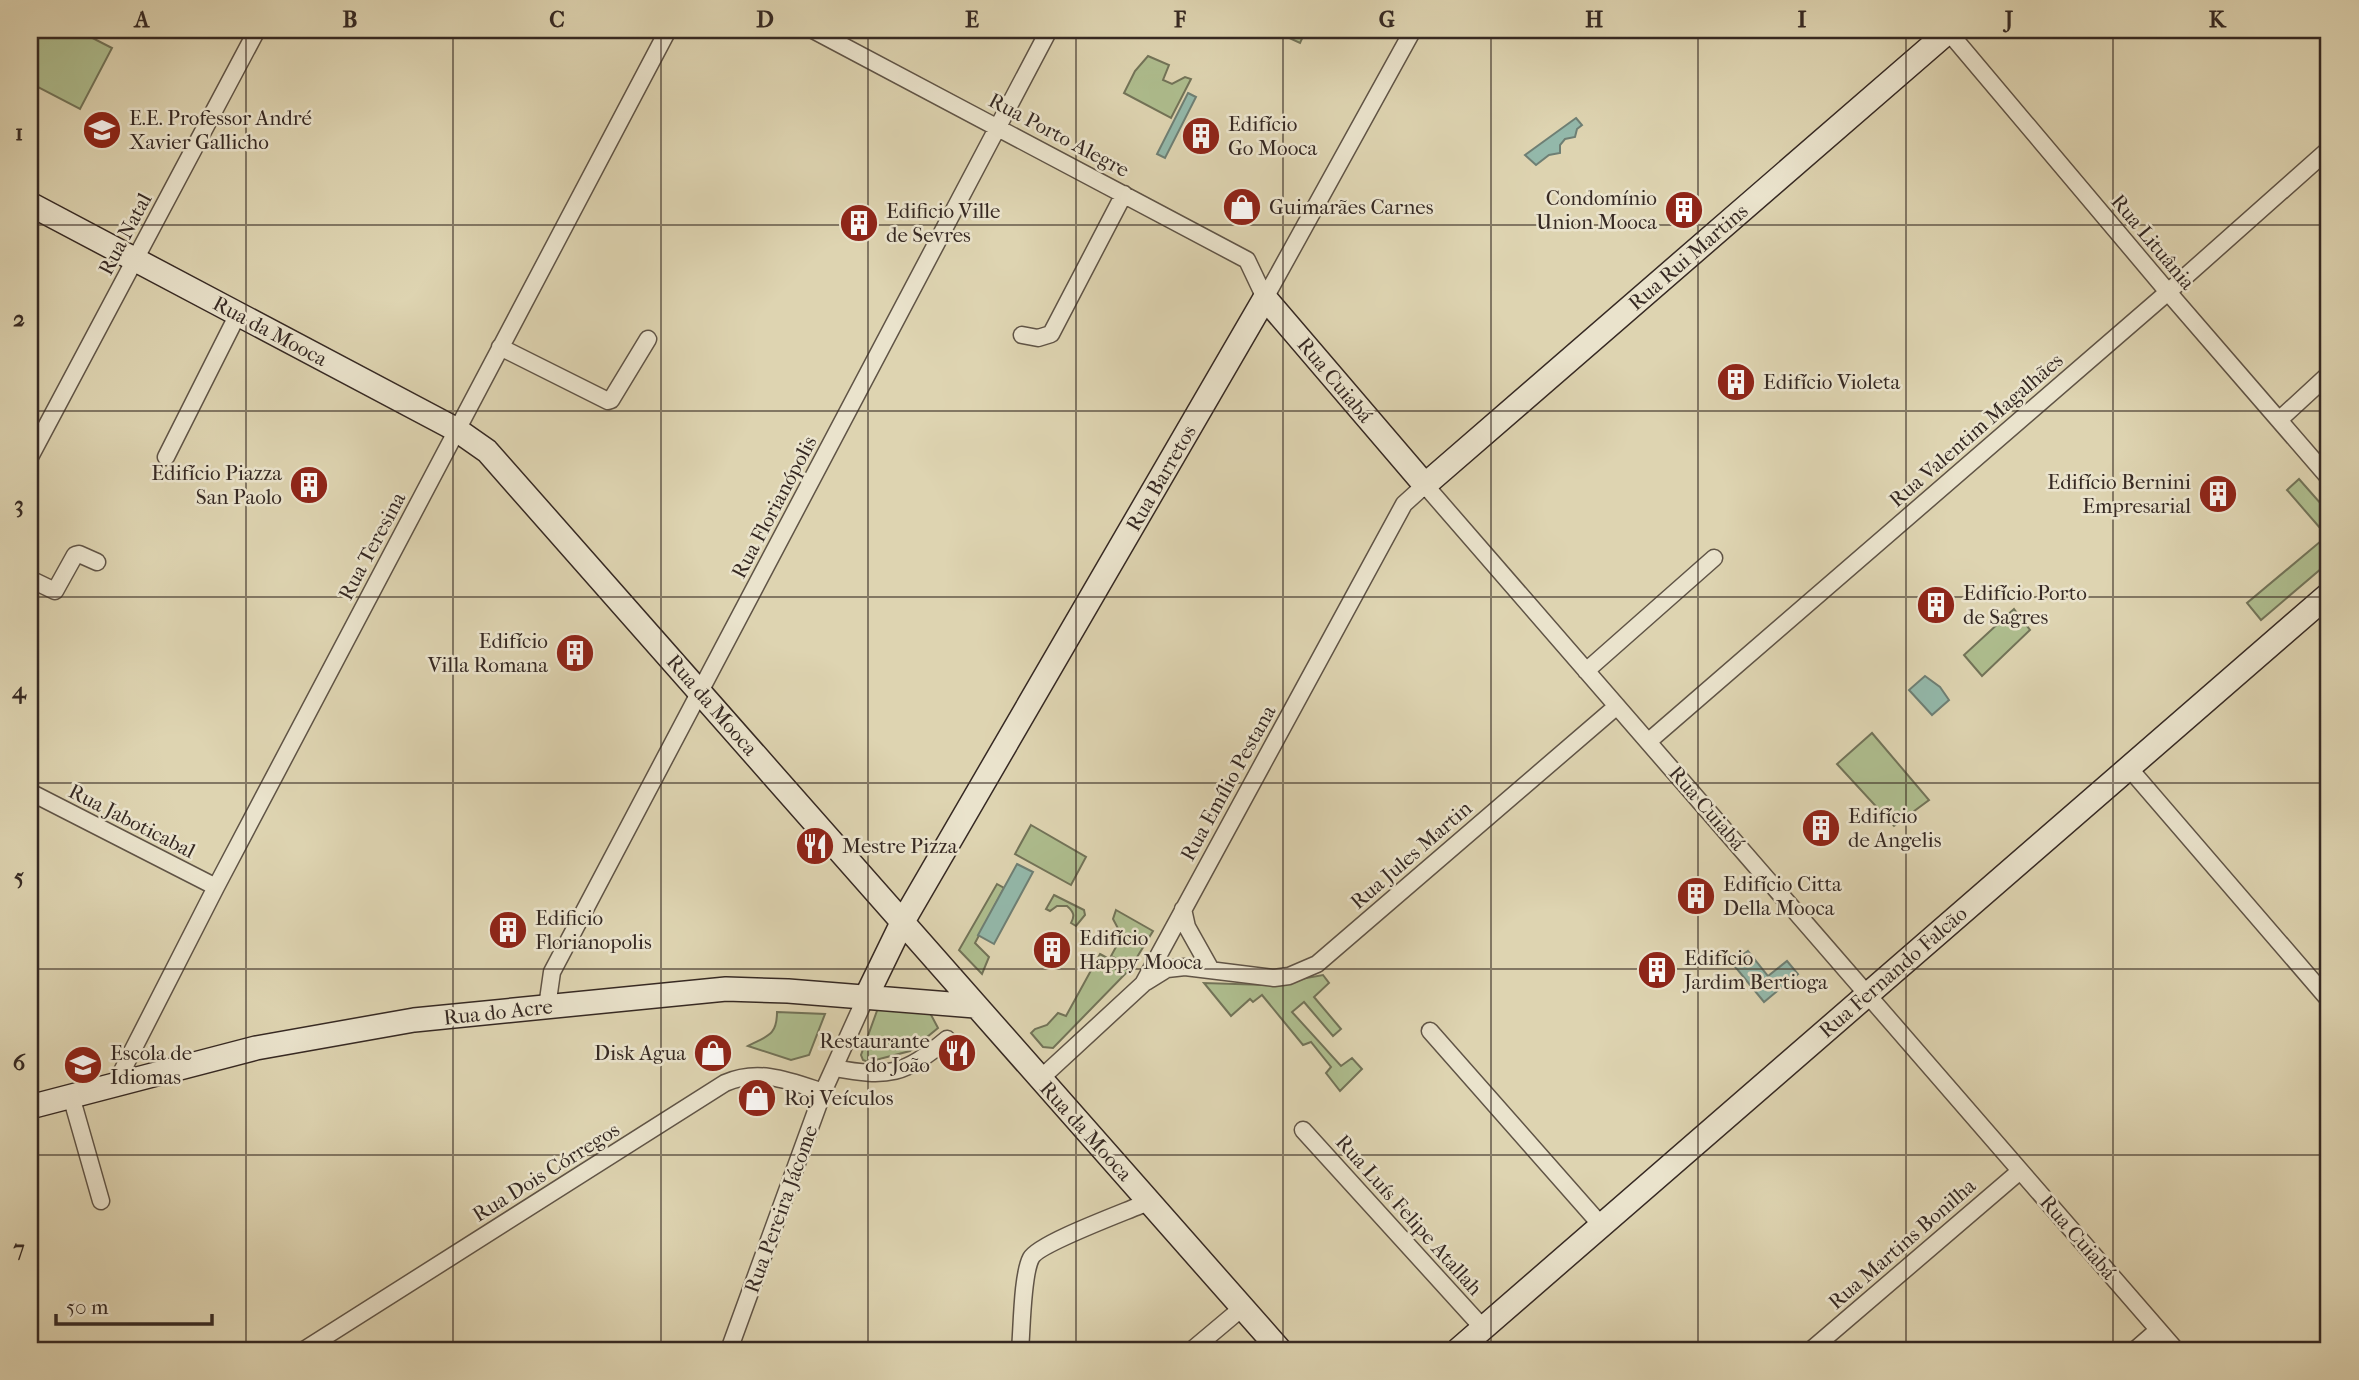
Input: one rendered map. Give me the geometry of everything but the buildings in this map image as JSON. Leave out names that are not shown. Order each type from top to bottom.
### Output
[{"type":"main road","name":"Rua Rui Martins","points":[[1425,485],[1949,30]]},
{"type":"main road","name":"Rua da Mooca","points":[[30,204],[457,430],[494,457],[1280,1350]]},
{"type":"main road","name":"Rua Cuiabá","points":[[1265,298],[1425,485]]},
{"type":"main road","name":"Rua Barretos","points":[[902,923],[1265,298]]},
{"type":"main road","name":"Rua Fernando Falcão","points":[[1458,1350],[2329,594]]},
{"type":"main road","name":"Rua Pereira Jácome","points":[[866,997],[902,923]]},
{"type":"main road","name":"Rua do Acre","points":[[30,1107],[256,1048],[382,1024],[726,989],[778,990],[975,1006]]},
{"type":"street","name":"Rua Natal","points":[[30,457],[257,30]]},
{"type":"street","name":"Rua Teresina","points":[[116,1083],[216,887],[668,30]]},
{"type":"street","name":"Rua Porto Alegre","points":[[813,30],[1247,260],[1265,298]]},
{"type":"street","name":"Rua Florianópolis","points":[[547,1007],[552,972],[1049,30]]},
{"type":"street","name":"Rua Barretos","points":[[1265,298],[1413,30]]},
{"type":"street","name":"Rua Lituânia","points":[[1949,30],[2168,292],[2329,478]]},
{"type":"street","name":"Rua Valentim Magalhães","points":[[1649,741],[2168,292],[2329,149]]},
{"type":"street","points":[[1022,335],[1038,338],[1051,334],[1124,194]]},
{"type":"street","points":[[166,457],[239,314]]},
{"type":"street","points":[[500,347],[608,401],[648,339]]},
{"type":"street","points":[[2278,420],[2329,374]]},
{"type":"street","name":"Rua Cuiabá","points":[[1425,485],[2176,1350]]},
{"type":"street","name":"Rua Emílio Pestana","points":[[1040,1079],[1143,984],[1404,504],[1425,485]]},
{"type":"street","points":[[30,579],[55,591],[75,555],[79,554],[97,562]]},
{"type":"street","points":[[1586,671],[1714,558]]},
{"type":"street","name":"Rua Jules Martin","points":[[1143,984],[1167,969],[1210,968],[1231,974],[1273,978],[1289,976],[1317,964],[1617,706]]},
{"type":"street","points":[[2129,768],[2329,1000]]},
{"type":"street","name":"Rua Jaboticabal","points":[[30,792],[216,887]]},
{"type":"street","points":[[1182,909],[1187,927],[1210,968]]},
{"type":"street","name":"Rua Pereira Jácome","points":[[729,1350],[823,1092],[866,997]]},
{"type":"street","points":[[1430,1031],[1601,1225]]},
{"type":"street","points":[[834,1068],[868,1074],[895,1072],[921,1061],[947,1039]]},
{"type":"street","name":"Rua Dois Córregos","points":[[303,1350],[725,1083],[739,1077],[773,1076],[823,1092]]},
{"type":"street","points":[[71,1096],[101,1201]]},
{"type":"street","name":"Rua Luís Felipe Atallah","points":[[1303,1130],[1483,1328]]},
{"type":"street","name":"Rua Martins Bonilha","points":[[1811,1350],[2020,1171]]},
{"type":"street","points":[[1020,1350],[1027,1270],[1032,1255],[1048,1245],[1148,1202]]},
{"type":"street","points":[[1192,1350],[1242,1308]]},
{"type":"street","points":[[2135,1350],[2158,1330]]},
{"type":"shaded area","points":[[30,30],[77,30],[112,48],[80,109],[30,83]]},
{"type":"shaded area","points":[[1272,30],[1306,30],[1300,43]]},
{"type":"shaded area","points":[[1148,56],[1169,65],[1163,80],[1172,84],[1185,77],[1191,79],[1171,118],[1124,93],[1135,71]]},
{"type":"shaded area","points":[[1188,93],[1196,97],[1165,158],[1157,154]]},
{"type":"shaded area","points":[[1576,118],[1582,125],[1577,129],[1575,137],[1565,139],[1560,145],[1560,153],[1549,155],[1536,165],[1525,155]]},
{"type":"shaded area","points":[[2299,479],[2329,513],[2329,562],[2261,620],[2247,603],[2327,536],[2287,490]]},
{"type":"shaded area","points":[[2014,609],[2030,630],[1982,676],[1964,655]]},
{"type":"shaded area","points":[[1925,676],[1940,687],[1949,700],[1932,715],[1909,690]]},
{"type":"shaded area","points":[[1872,733],[1929,800],[1894,826],[1837,764]]},
{"type":"shaded area","points":[[1031,825],[1086,857],[1071,885],[1015,854]]},
{"type":"shaded area","points":[[1017,864],[1033,872],[994,944],[978,935]]},
{"type":"shaded area","points":[[997,884],[1004,888],[975,943],[989,957],[982,974],[959,950]]},
{"type":"shaded area","points":[[1054,895],[1084,910],[1085,915],[1076,926],[1071,923],[1073,914],[1067,906],[1057,906],[1050,911],[1046,909]]},
{"type":"shaded area","points":[[1116,910],[1153,931],[1131,967],[1111,956],[1122,936],[1113,919]]},
{"type":"shaded area","points":[[1748,951],[1768,976],[1787,961],[1798,974],[1764,1002],[1732,963]]},
{"type":"shaded area","points":[[1100,954],[1129,970],[1053,1048],[1043,1047],[1031,1033],[1047,1025],[1058,1013],[1066,1016]]},
{"type":"shaded area","points":[[1323,975],[1329,983],[1314,997],[1341,1029],[1333,1036],[1304,1002],[1292,1012],[1341,1066],[1352,1058],[1362,1069],[1340,1091],[1326,1073],[1331,1067],[1311,1042],[1303,1045],[1262,995],[1253,1002],[1250,999],[1231,1016],[1204,983],[1267,985]]},
{"type":"shaded area","points":[[878,1008],[929,1011],[938,1028],[910,1051],[868,1062],[863,1060],[861,1055]]},
{"type":"shaded area","points":[[777,1012],[825,1014],[809,1055],[791,1060],[748,1046],[773,1031]]},
{"type":"place","name":"E.E. Professor André Xavier Gallicho","points":[[102,130]]},
{"type":"place","name":"Edifício Go Mooca","points":[[1201,136]]},
{"type":"place","name":"Guimarães Carnes","points":[[1242,207]]},
{"type":"place","name":"Condomínio Union Mooca","points":[[1684,210]]},
{"type":"place","name":"Edificio Ville de Sevres","points":[[859,223]]},
{"type":"place","name":"Edifício Violeta","points":[[1736,382]]},
{"type":"place","name":"Edifício Piazza San Paolo","points":[[309,485]]},
{"type":"place","name":"Edifício Bernini Empresarial","points":[[2218,494]]},
{"type":"place","name":"Edifício Porto de Sagres","points":[[1936,605]]},
{"type":"place","name":"Edifício Villa Romana","points":[[575,653]]},
{"type":"place","name":"Edifício de Angelis","points":[[1821,828]]},
{"type":"place","name":"Mestre Pizza","points":[[815,846]]},
{"type":"place","name":"Edifício Citta Della Mooca","points":[[1696,896]]},
{"type":"place","name":"Edificio Florianopolis","points":[[508,930]]},
{"type":"place","name":"Edifício Happy Mooca","points":[[1052,950]]},
{"type":"place","name":"Edifício Jardim Bertioga","points":[[1657,970]]},
{"type":"place","name":"Disk Agua","points":[[713,1053]]},
{"type":"place","name":"Restaurante do João","points":[[957,1053]]},
{"type":"place","name":"Escola de Idiomas","points":[[83,1065]]},
{"type":"place","name":"Roj Veículos","points":[[757,1098]]}]
